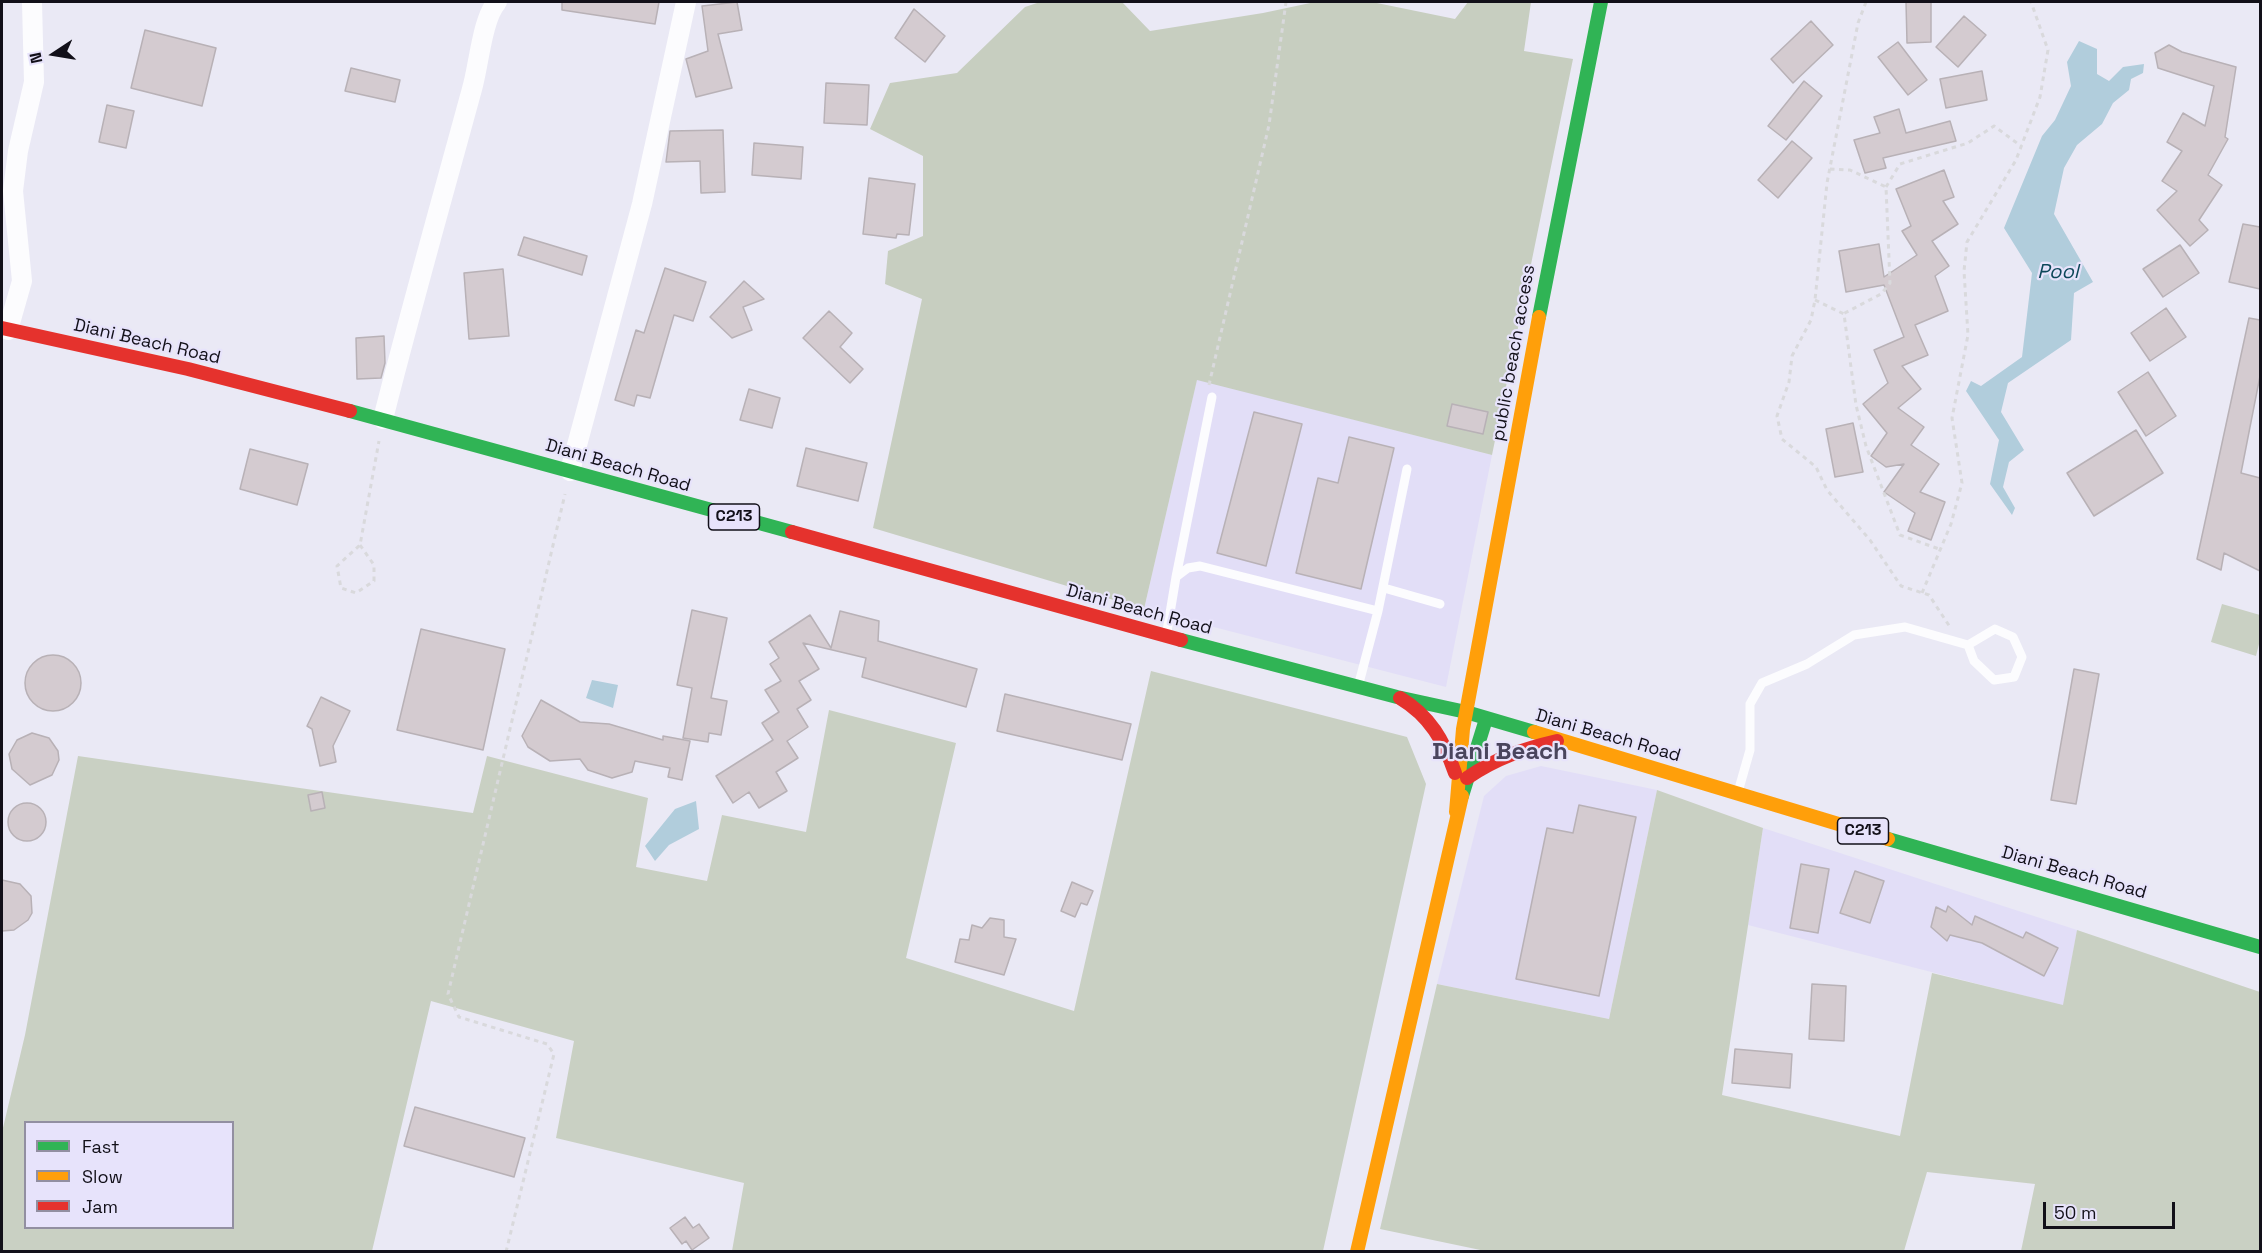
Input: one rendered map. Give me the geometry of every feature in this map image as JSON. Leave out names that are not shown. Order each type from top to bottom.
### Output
[{"type":"main road","name":"public beach access","points":[[1462,779],[1466,712],[1474,681],[1549,259],[1601,2]]},
{"type":"main road","name":"Diani Beach Road","points":[[5,329],[188,369],[383,419],[1166,636],[1397,697],[1466,712],[1557,741],[1680,775],[1737,795],[2260,947]]},
{"type":"main road","points":[[1397,697],[1418,708],[1440,733],[1462,779]]},
{"type":"main road","points":[[1357,1251],[1428,945],[1462,779],[1475,759],[1486,718]]},
{"type":"main road","points":[[1462,779],[1512,752],[1557,741]]},
{"type":"street","points":[[5,329],[22,281],[14,191],[18,151],[34,82],[32,2]]},
{"type":"street","points":[[383,419],[478,66],[486,26],[492,8],[497,2]]},
{"type":"street","points":[[570,471],[642,204],[686,2]]},
{"type":"street","points":[[1474,681],[1486,718]]},
{"type":"lane","points":[[1166,636],[1210,394]]},
{"type":"lane","points":[[1358,686],[1384,588],[1407,469]]},
{"type":"lane","points":[[1176,577],[1188,568],[1200,566],[1378,611]]},
{"type":"lane","points":[[1384,588],[1440,604]]},
{"type":"lane","points":[[1737,795],[1750,750],[1750,704],[1762,683],[1807,664],[1854,635],[1905,627],[1968,645],[1995,629],[2013,637],[2022,657],[2014,676],[1994,680],[1974,661],[1968,645]]},
{"type":"path","points":[[1210,394],[1269,125],[1286,2]]},
{"type":"path","points":[[1866,2],[1858,23],[1830,169],[1811,320],[1792,356],[1789,382],[1777,416],[1782,439],[1816,467],[1827,490],[1870,540],[1901,586],[1929,595],[1950,627],[1946,640]]},
{"type":"path","points":[[1922,593],[1951,524],[1962,483],[1952,418],[1968,336],[1964,272],[1967,242],[2021,146],[2040,97],[2048,50],[2031,2]]},
{"type":"path","points":[[1843,314],[1881,294],[1890,283],[1886,188],[1900,164],[1968,144],[1994,126],[2021,146]]},
{"type":"path","points":[[1830,169],[1850,170],[1886,188]]},
{"type":"path","points":[[1815,300],[1843,314]]},
{"type":"path","points":[[1843,314],[1856,405],[1866,446],[1886,503],[1900,535],[1939,549]]},
{"type":"path","points":[[360,545],[374,565],[374,581],[356,592],[341,588],[338,566],[360,545],[383,419]]},
{"type":"path","points":[[506,1251],[554,1054],[547,1044],[459,1017],[448,994],[570,471]]},
{"type":"shaded area","points":[[1040,2],[1122,2],[1150,31],[1263,13],[1315,2],[1372,2],[1455,19],[1468,2],[1531,2],[1524,51],[1573,59],[1492,455],[1197,380],[1144,609],[873,528],[922,299],[885,284],[888,251],[923,236],[923,156],[870,129],[890,83],[957,73],[1025,7]]},
{"type":"shaded area","points":[[1197,379],[1492,455],[1446,687],[1144,609]]},
{"type":"shaded area","points":[[2222,604],[2260,615],[2260,640],[2256,656],[2211,642]]},
{"type":"shaded area","points":[[1151,671],[1407,737],[1426,784],[1323,1251],[732,1251],[744,1183],[556,1138],[574,1041],[431,1001],[372,1251],[2,1252],[2,1132],[25,1035],[78,756],[473,813],[487,756],[648,798],[636,867],[707,881],[722,815],[806,832],[829,710],[956,743],[906,958],[1074,1011]]},
{"type":"shaded area","points":[[1541,766],[1657,790],[1609,1019],[1437,984],[1484,796],[1506,776]]},
{"type":"shaded area","points":[[1657,790],[1763,828],[1722,1095],[1900,1136],[1932,973],[2063,1005],[2077,930],[2260,992],[2260,1251],[2021,1251],[2035,1184],[1927,1172],[1904,1251],[1490,1252],[1380,1229],[1437,984],[1609,1019]]},
{"type":"shaded area","points":[[1763,828],[2077,930],[2064,1006],[1748,925]]},
{"type":"water","name":"Pool","points":[[2079,41],[2097,49],[2097,74],[2109,81],[2123,67],[2144,64],[2143,73],[2131,79],[2129,90],[2113,103],[2102,124],[2077,145],[2064,168],[2054,214],[2093,282],[2074,293],[2071,340],[2008,383],[2001,412],[2024,450],[2009,462],[2003,487],[2015,508],[2012,515],[1990,484],[1999,440],[1966,391],[1971,381],[1981,386],[2022,357],[2032,273],[2004,228],[2042,136],[2055,120],[2071,86],[2067,62]]},
{"type":"water","points":[[592,680],[618,685],[613,708],[586,698]]},
{"type":"water","points":[[696,801],[699,829],[669,845],[655,861],[645,846],[675,809]]},
{"type":"building","points":[[562,2],[659,2],[655,24],[562,10]]},
{"type":"building","points":[[737,2],[742,30],[718,34],[732,88],[696,97],[686,59],[708,51],[702,6]]},
{"type":"building","points":[[1906,2],[1931,2],[1931,42],[1907,43]]},
{"type":"building","points":[[914,9],[945,36],[925,62],[895,38]]},
{"type":"building","points":[[1964,16],[1986,35],[1958,67],[1936,47]]},
{"type":"building","points":[[1811,21],[1833,45],[1793,83],[1771,59]]},
{"type":"building","points":[[145,30],[216,48],[202,106],[131,88]]},
{"type":"building","points":[[1898,42],[1927,80],[1908,95],[1878,57]]},
{"type":"building","points":[[2169,45],[2182,52],[2236,67],[2225,137],[2228,139],[2208,175],[2222,185],[2199,220],[2208,230],[2190,246],[2157,210],[2177,191],[2162,181],[2182,151],[2167,142],[2183,113],[2205,126],[2214,86],[2158,68],[2155,53]]},
{"type":"building","points":[[351,68],[400,80],[395,102],[345,91]]},
{"type":"building","points":[[1982,71],[1987,100],[1946,108],[1940,79]]},
{"type":"building","points":[[1804,81],[1822,96],[1786,140],[1768,126]]},
{"type":"building","points":[[826,83],[869,85],[867,125],[824,123]]},
{"type":"building","points":[[107,105],[134,111],[126,148],[99,142]]},
{"type":"building","points":[[1899,109],[1906,133],[1950,121],[1956,141],[1883,158],[1886,168],[1865,173],[1854,140],[1880,133],[1874,117]]},
{"type":"building","points":[[723,130],[725,192],[701,193],[700,161],[666,162],[670,131]]},
{"type":"building","points":[[1792,141],[1812,158],[1778,198],[1758,180]]},
{"type":"building","points":[[754,143],[803,147],[801,179],[752,175]]},
{"type":"building","points":[[1944,170],[1954,197],[1943,201],[1958,224],[1932,241],[1949,266],[1935,276],[1948,311],[1915,325],[1928,355],[1902,366],[1921,389],[1898,408],[1924,427],[1911,445],[1939,464],[1920,492],[1945,502],[1931,540],[1908,531],[1915,513],[1884,492],[1904,464],[1886,467],[1871,456],[1887,433],[1863,404],[1888,383],[1874,350],[1904,337],[1884,285],[1846,292],[1839,251],[1879,244],[1884,277],[1917,255],[1902,231],[1911,226],[1896,189]]},
{"type":"building","points":[[869,178],[915,184],[909,235],[897,234],[896,238],[863,234]]},
{"type":"building","points":[[2243,224],[2260,227],[2260,289],[2229,282]]},
{"type":"building","points":[[524,237],[587,256],[582,275],[518,255]]},
{"type":"building","points":[[2180,245],[2199,273],[2163,297],[2143,269]]},
{"type":"building","points":[[665,268],[706,282],[693,321],[674,315],[650,398],[637,395],[634,406],[615,400],[636,330],[644,333]]},
{"type":"building","points":[[503,269],[509,336],[469,339],[464,273]]},
{"type":"building","points":[[744,281],[764,299],[743,307],[752,330],[732,338],[710,317]]},
{"type":"building","points":[[2166,308],[2186,337],[2150,361],[2131,333]]},
{"type":"building","points":[[829,311],[852,333],[840,347],[863,369],[850,383],[803,338]]},
{"type":"building","points":[[2249,318],[2260,320],[2260,376],[2241,473],[2260,478],[2260,571],[2224,553],[2221,570],[2197,559]]},
{"type":"building","points":[[384,336],[385,363],[381,378],[357,379],[356,338]]},
{"type":"building","points":[[2148,372],[2176,416],[2146,436],[2118,392]]},
{"type":"building","points":[[749,389],[780,398],[772,428],[740,420]]},
{"type":"building","points":[[1452,404],[1488,412],[1483,434],[1447,426]]},
{"type":"building","points":[[1254,412],[1302,424],[1266,566],[1217,553]]},
{"type":"building","points":[[1853,423],[1863,472],[1835,477],[1826,429]]},
{"type":"building","points":[[2136,430],[2163,473],[2094,516],[2067,473]]},
{"type":"building","points":[[1349,437],[1394,448],[1361,589],[1296,573],[1318,478],[1338,483]]},
{"type":"building","points":[[806,448],[867,463],[858,501],[797,486]]},
{"type":"building","points":[[250,449],[308,464],[297,505],[240,489]]},
{"type":"building","points":[[692,610],[727,618],[711,698],[727,701],[721,735],[709,733],[708,742],[683,738],[692,688],[677,685]]},
{"type":"building","points":[[840,611],[879,621],[878,641],[977,669],[966,707],[862,677],[866,658],[803,643],[819,669],[799,681],[811,700],[797,709],[808,727],[787,741],[798,758],[776,772],[787,791],[759,808],[749,792],[733,803],[716,776],[773,740],[762,723],[779,712],[765,690],[781,681],[770,664],[779,658],[769,642],[810,615],[831,648]]},
{"type":"building","points":[[421,629],[505,649],[483,750],[397,730]]},
{"type":"building","points":[[53,655],[64,657],[73,663],[79,672],[81,683],[79,694],[73,703],[64,709],[53,711],[42,709],[33,703],[27,694],[25,683],[27,672],[33,663],[42,657]]},
{"type":"building","points":[[2074,669],[2099,674],[2076,804],[2051,800]]},
{"type":"building","points":[[1005,694],[1131,724],[1122,760],[997,731]]},
{"type":"building","points":[[321,697],[350,711],[333,746],[336,762],[320,766],[312,729],[307,726]]},
{"type":"building","points":[[541,700],[580,722],[609,724],[663,740],[663,736],[690,741],[682,780],[668,777],[670,768],[635,761],[632,772],[612,778],[588,770],[580,759],[550,761],[528,747],[522,736]]},
{"type":"building","points":[[32,733],[49,738],[58,751],[59,760],[52,775],[30,785],[12,769],[9,754],[17,740]]},
{"type":"building","points":[[322,792],[325,808],[311,811],[308,795]]},
{"type":"building","points":[[27,803],[41,808],[46,822],[41,836],[27,841],[13,836],[8,822],[13,808]]},
{"type":"building","points":[[1579,805],[1636,817],[1599,996],[1516,979],[1547,828],[1573,833]]},
{"type":"building","points":[[1801,864],[1829,869],[1818,933],[1790,928]]},
{"type":"building","points":[[1855,871],[1884,881],[1870,923],[1840,913]]},
{"type":"building","points":[[2,880],[20,884],[31,896],[32,913],[28,920],[14,930],[2,931]]},
{"type":"building","points":[[1072,882],[1093,891],[1087,905],[1081,903],[1075,917],[1061,911]]},
{"type":"building","points":[[1948,906],[1972,925],[1975,916],[2023,938],[2026,932],[2058,948],[2044,976],[1982,943],[1950,935],[1947,941],[1931,927],[1936,907],[1946,912]]},
{"type":"building","points":[[990,918],[1004,920],[1004,937],[1016,939],[1004,975],[955,962],[960,939],[969,940],[972,925],[982,928]]},
{"type":"building","points":[[1812,984],[1846,986],[1844,1041],[1809,1039]]},
{"type":"building","points":[[1735,1049],[1792,1054],[1790,1088],[1732,1083]]},
{"type":"building","points":[[415,1107],[525,1138],[514,1177],[404,1146]]},
{"type":"building","points":[[685,1217],[693,1228],[699,1224],[709,1238],[692,1250],[686,1241],[682,1244],[670,1228]]},
{"type":"traffic: fast","points":[[1539,317],[1601,2]]},
{"type":"traffic: fast","points":[[350,411],[792,532]]},
{"type":"traffic: fast","points":[[1181,640],[1397,697],[1466,712],[1534,732]]},
{"type":"traffic: fast","points":[[1462,796],[1486,719]]},
{"type":"traffic: fast","points":[[1888,839],[2260,947]]},
{"type":"traffic: slow","points":[[1456,812],[1463,729],[1539,317]]},
{"type":"traffic: slow","points":[[1534,732],[1888,839]]},
{"type":"traffic: slow","points":[[1357,1252],[1462,796]]},
{"type":"traffic: jam","points":[[2,328],[188,369],[350,411]]},
{"type":"traffic: jam","points":[[792,532],[1181,640]]},
{"type":"traffic: jam","points":[[1400,698],[1420,713],[1435,730],[1455,773]]},
{"type":"traffic: jam","points":[[1467,778],[1510,755],[1557,741]]},
{"type":"district","name":"Diani Beach","points":[[1500,752]]}]
